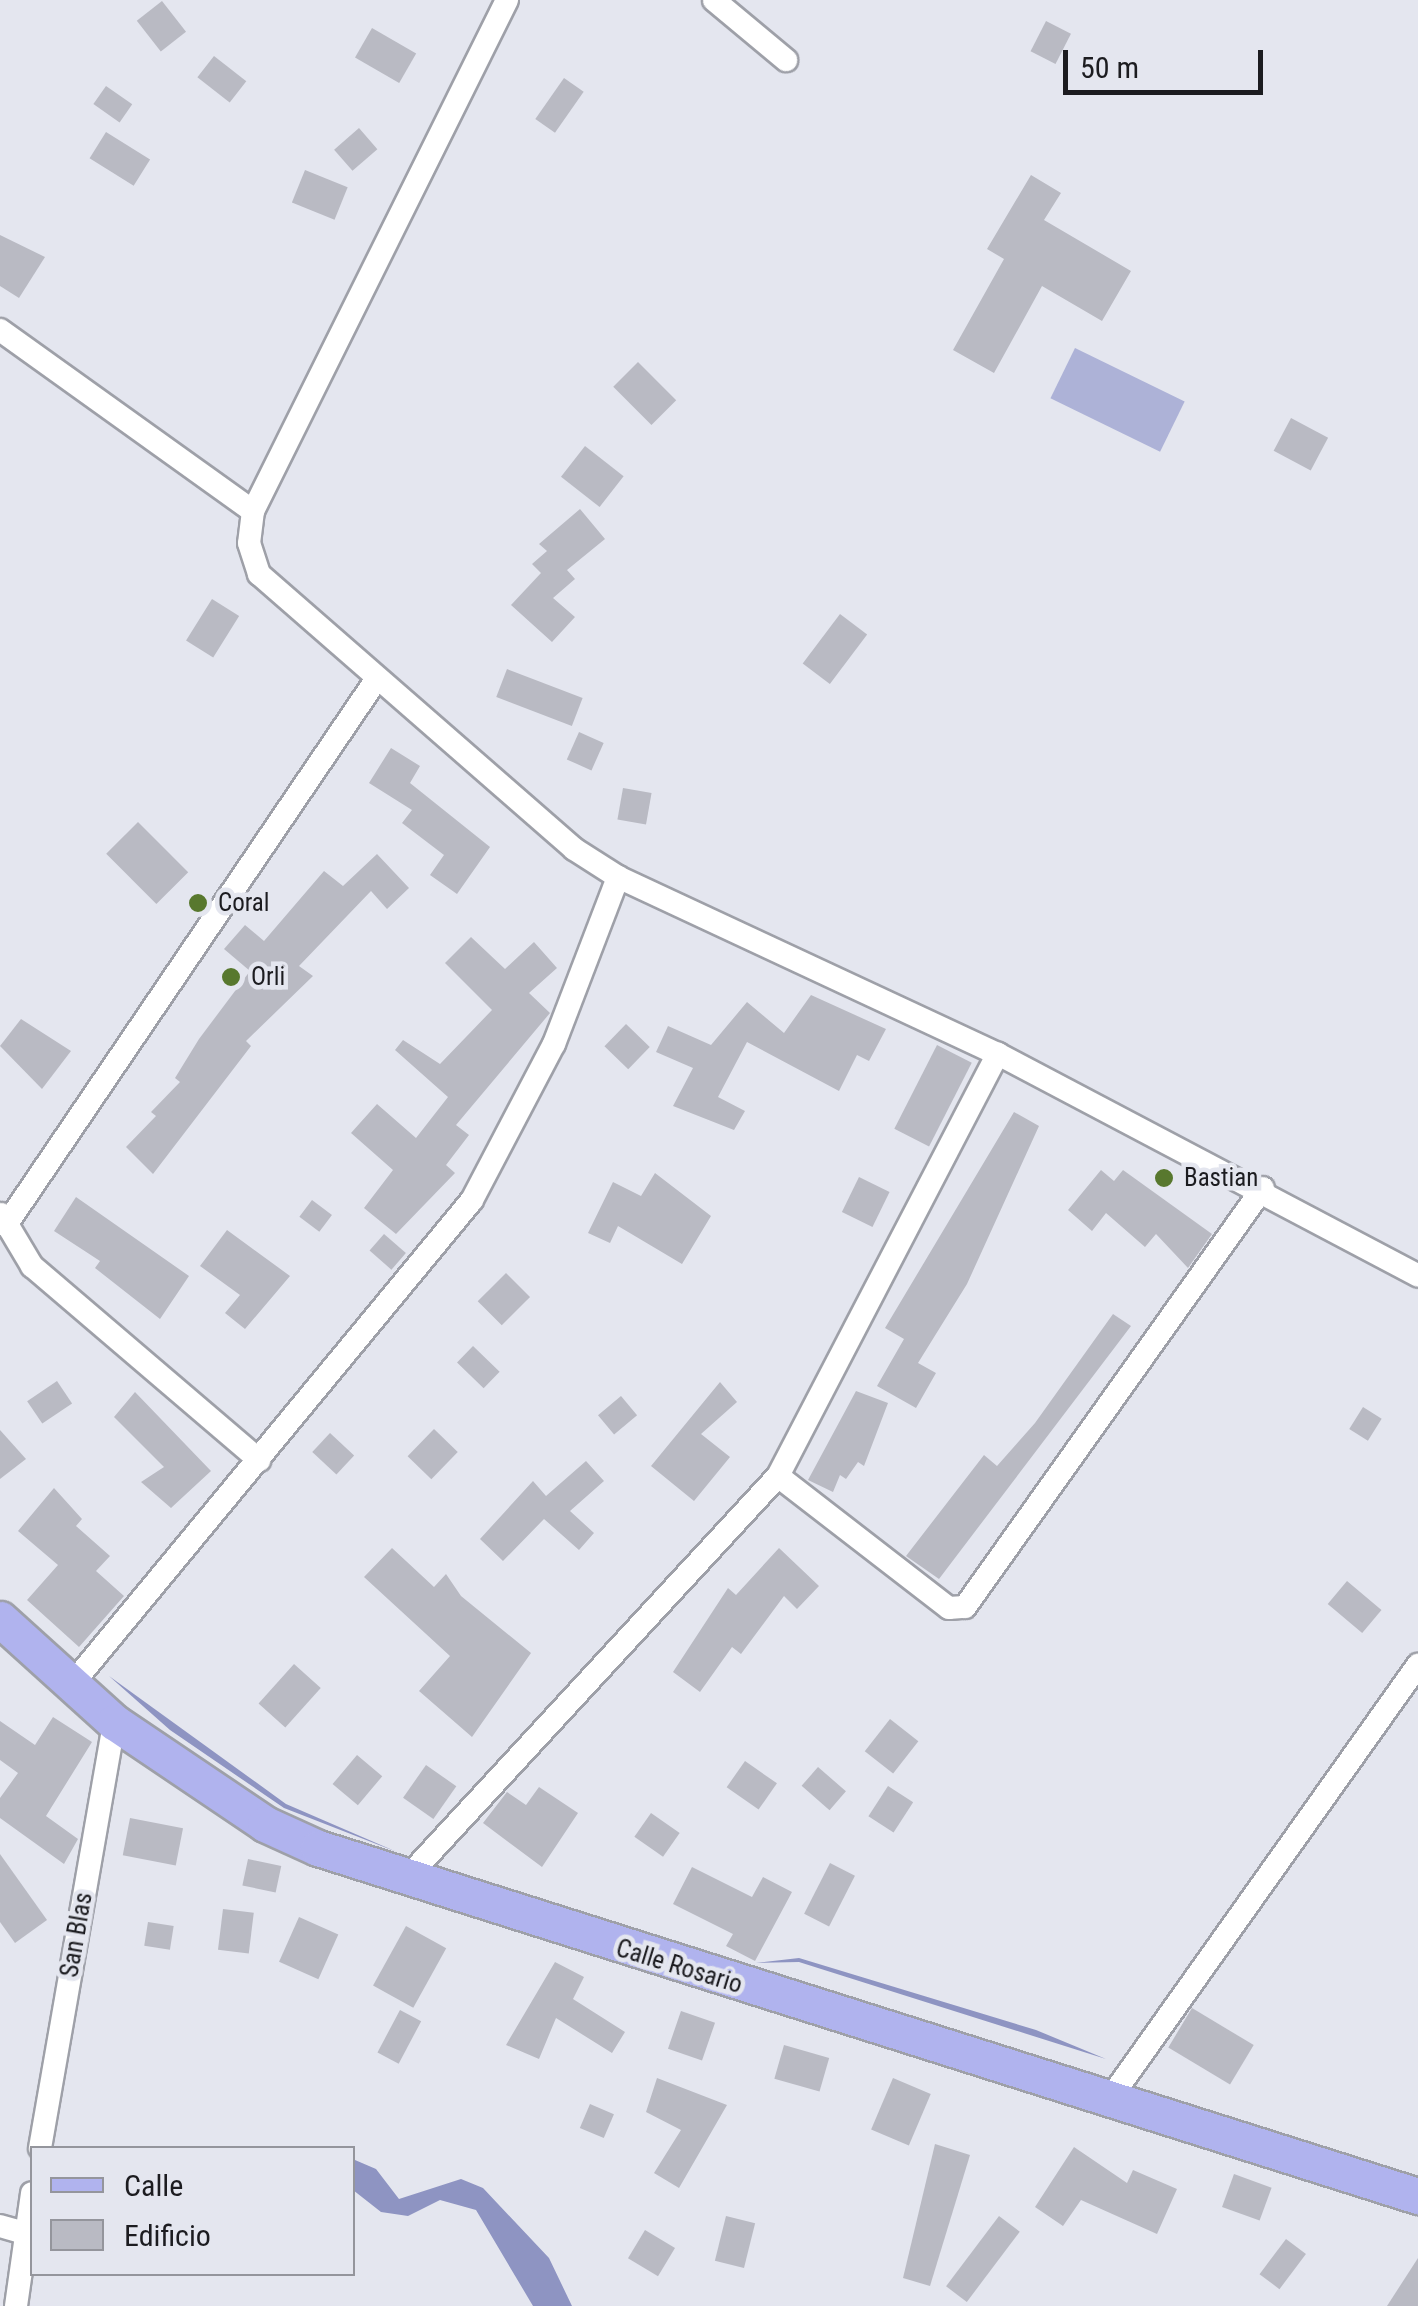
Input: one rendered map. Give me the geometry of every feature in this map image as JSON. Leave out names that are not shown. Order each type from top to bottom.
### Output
[{"type":"main road","name":"Calle Rosario","points":[[0,1619],[114,1722],[265,1824],[404,1881],[1418,2196]]},
{"type":"street","points":[[507,0],[253,512],[248,543],[260,574],[376,680],[618,877],[998,1054],[1263,1188],[1418,1275]]},
{"type":"street","points":[[714,0],[786,60]]},
{"type":"street","points":[[0,330],[253,512]]},
{"type":"street","points":[[259,1460],[32,1266],[3,1218],[376,680]]},
{"type":"street","points":[[73,1683],[472,1200],[554,1044],[618,877]]},
{"type":"street","points":[[404,1881],[778,1476],[998,1054]]},
{"type":"street","points":[[778,1476],[950,1608],[965,1608],[1263,1188]]},
{"type":"street","points":[[1108,2100],[1418,1665]]},
{"type":"street","name":"San Blas","points":[[40,2146],[114,1722]]},
{"type":"street","points":[[16,2306],[30,2206]]},
{"type":"street","points":[[0,2226],[26,2233]]},
{"type":"shaded area","points":[[1075,348],[1185,401],[1160,452],[1050,398]]},
{"type":"shaded area","points":[[109,1676],[286,1804],[397,1852],[284,1808],[170,1730]]},
{"type":"shaded area","points":[[799,1958],[1036,2030],[1106,2059],[799,1962],[756,1963]]},
{"type":"shaded area","points":[[355,2160],[376,2169],[399,2199],[461,2179],[483,2188],[549,2258],[572,2306],[533,2306],[476,2210],[440,2200],[408,2216],[381,2212],[355,2192]]},
{"type":"building","points":[[162,1],[186,32],[161,51],[137,21]]},
{"type":"building","points":[[1046,21],[1071,34],[1056,64],[1031,51]]},
{"type":"building","points":[[372,28],[416,54],[399,83],[355,57]]},
{"type":"building","points":[[214,56],[246,81],[230,103],[197,77]]},
{"type":"building","points":[[564,78],[584,92],[555,133],[535,119]]},
{"type":"building","points":[[106,86],[132,104],[120,122],[93,104]]},
{"type":"building","points":[[359,128],[377,149],[352,171],[334,150]]},
{"type":"building","points":[[106,132],[150,160],[134,186],[90,158]]},
{"type":"building","points":[[305,170],[348,187],[335,220],[292,202]]},
{"type":"building","points":[[1031,175],[1061,193],[1044,220],[1131,271],[1102,321],[1042,286],[994,373],[953,350],[1004,259],[987,249]]},
{"type":"building","points":[[0,235],[45,257],[19,298],[0,286]]},
{"type":"building","points":[[638,362],[676,400],[651,425],[613,387]]},
{"type":"building","points":[[1291,418],[1328,438],[1311,470],[1274,451]]},
{"type":"building","points":[[585,446],[624,476],[600,507],[561,477]]},
{"type":"building","points":[[580,509],[605,539],[567,570],[575,579],[553,598],[575,617],[552,642],[511,605],[541,573],[532,564],[547,551],[539,544]]},
{"type":"building","points":[[212,599],[239,616],[213,658],[186,641]]},
{"type":"building","points":[[840,614],[867,634],[830,684],[803,664]]},
{"type":"building","points":[[507,669],[583,698],[572,726],[496,697]]},
{"type":"building","points":[[579,732],[604,743],[591,770],[567,759]]},
{"type":"building","points":[[391,748],[420,766],[410,783],[490,847],[457,894],[430,875],[444,855],[402,823],[412,810],[369,783]]},
{"type":"building","points":[[623,788],[652,793],[646,825],[617,820]]},
{"type":"building","points":[[138,822],[188,872],[156,904],[106,854]]},
{"type":"building","points":[[377,854],[409,888],[387,909],[371,891],[299,966],[313,976],[246,1041],[251,1046],[153,1174],[126,1147],[156,1116],[151,1112],[180,1082],[175,1078],[199,1039],[250,971],[224,949],[245,925],[264,941],[324,871],[343,886]]},
{"type":"building","points":[[471,937],[505,969],[534,942],[557,968],[529,993],[550,1013],[456,1125],[469,1135],[446,1165],[455,1173],[396,1234],[364,1208],[393,1170],[351,1133],[377,1104],[416,1138],[448,1097],[395,1050],[403,1040],[440,1064],[492,1010],[445,963]]},
{"type":"building","points":[[811,995],[886,1029],[869,1061],[857,1055],[839,1091],[747,1042],[718,1097],[745,1111],[734,1130],[673,1106],[693,1068],[656,1052],[668,1026],[711,1045],[747,1002],[784,1033]]},
{"type":"building","points":[[21,1019],[71,1051],[42,1089],[0,1046]]},
{"type":"building","points":[[626,1024],[650,1047],[628,1069],[604,1046]]},
{"type":"building","points":[[937,1045],[972,1063],[929,1146],[894,1129]]},
{"type":"building","points":[[1014,1112],[1039,1126],[967,1284],[918,1363],[936,1373],[916,1408],[877,1386],[904,1339],[885,1328]]},
{"type":"building","points":[[1101,1170],[1114,1181],[1123,1170],[1212,1234],[1188,1268],[1156,1234],[1145,1247],[1106,1213],[1092,1231],[1068,1210]]},
{"type":"building","points":[[655,1173],[711,1216],[682,1264],[618,1226],[610,1243],[588,1233],[613,1182],[641,1196]]},
{"type":"building","points":[[859,1177],[890,1192],[872,1227],[842,1212]]},
{"type":"building","points":[[76,1197],[189,1276],[160,1319],[95,1268],[100,1261],[54,1231]]},
{"type":"building","points":[[312,1200],[332,1215],[319,1232],[299,1217]]},
{"type":"building","points":[[227,1230],[290,1276],[245,1329],[225,1313],[240,1295],[200,1266]]},
{"type":"building","points":[[384,1234],[406,1253],[391,1270],[370,1251]]},
{"type":"building","points":[[506,1273],[530,1297],[502,1325],[478,1301]]},
{"type":"building","points":[[1113,1314],[1131,1326],[939,1579],[906,1556],[984,1455],[997,1466],[1035,1423]]},
{"type":"building","points":[[473,1346],[500,1372],[484,1388],[457,1363]]},
{"type":"building","points":[[57,1381],[72,1403],[42,1424],[27,1401]]},
{"type":"building","points":[[720,1382],[737,1402],[701,1434],[730,1457],[694,1501],[651,1466]]},
{"type":"building","points":[[856,1391],[888,1403],[864,1466],[858,1462],[846,1479],[840,1475],[833,1492],[808,1480]]},
{"type":"building","points":[[135,1392],[211,1471],[171,1508],[141,1482],[164,1467],[114,1417]]},
{"type":"building","points":[[621,1396],[637,1415],[614,1434],[598,1415]]},
{"type":"building","points":[[1363,1407],[1382,1419],[1368,1441],[1349,1429]]},
{"type":"building","points":[[434,1429],[458,1452],[431,1479],[408,1456]]},
{"type":"building","points":[[0,1430],[26,1459],[0,1479]]},
{"type":"building","points":[[330,1433],[354,1456],[336,1475],[312,1452]]},
{"type":"building","points":[[586,1461],[604,1481],[570,1511],[594,1533],[579,1550],[544,1519],[503,1561],[480,1539],[533,1481],[546,1496]]},
{"type":"building","points":[[54,1488],[82,1519],[76,1526],[110,1556],[96,1571],[124,1596],[79,1647],[27,1600],[58,1565],[18,1531]]},
{"type":"building","points":[[392,1548],[434,1587],[446,1574],[461,1596],[531,1653],[472,1737],[419,1691],[450,1656],[364,1577]]},
{"type":"building","points":[[779,1548],[819,1586],[797,1609],[784,1596],[741,1654],[732,1647],[700,1692],[673,1672],[728,1588],[736,1595]]},
{"type":"building","points":[[1347,1581],[1381,1610],[1362,1633],[1328,1604]]},
{"type":"building","points":[[294,1664],[321,1688],[285,1727],[259,1703]]},
{"type":"building","points":[[53,1717],[92,1742],[46,1816],[78,1839],[64,1864],[0,1818],[0,1798],[18,1773],[0,1760],[0,1721],[35,1745]]},
{"type":"building","points":[[890,1719],[918,1741],[893,1773],[865,1751]]},
{"type":"building","points":[[357,1755],[382,1776],[358,1805],[333,1784]]},
{"type":"building","points":[[745,1761],[777,1783],[759,1810],[727,1787]]},
{"type":"building","points":[[426,1765],[456,1786],[433,1819],[403,1798]]},
{"type":"building","points":[[818,1767],[846,1791],[830,1810],[802,1786]]},
{"type":"building","points":[[888,1786],[913,1802],[894,1833],[868,1816]]},
{"type":"building","points":[[539,1787],[578,1813],[542,1867],[483,1823],[507,1792],[526,1805]]},
{"type":"building","points":[[651,1813],[680,1833],[663,1857],[634,1837]]},
{"type":"building","points":[[130,1818],[183,1828],[176,1866],[123,1855]]},
{"type":"building","points":[[0,1854],[47,1920],[15,1943],[0,1922]]},
{"type":"building","points":[[248,1859],[281,1866],[276,1892],[242,1885]]},
{"type":"building","points":[[830,1863],[855,1876],[829,1926],[804,1914]]},
{"type":"building","points":[[692,1867],[752,1897],[763,1877],[792,1892],[755,1961],[726,1946],[733,1934],[673,1904]]},
{"type":"building","points":[[223,1909],[254,1913],[249,1953],[218,1950]]},
{"type":"building","points":[[299,1917],[338,1934],[318,1979],[279,1962]]},
{"type":"building","points":[[148,1922],[174,1926],[170,1950],[144,1946]]},
{"type":"building","points":[[406,1926],[446,1948],[413,2008],[373,1985]]},
{"type":"building","points":[[555,1962],[584,1977],[573,1999],[625,2032],[612,2053],[556,2018],[539,2059],[506,2045]]},
{"type":"building","points":[[1192,2008],[1254,2045],[1230,2085],[1168,2047]]},
{"type":"building","points":[[400,2010],[421,2021],[399,2064],[377,2052]]},
{"type":"building","points":[[681,2011],[715,2023],[702,2061],[668,2049]]},
{"type":"building","points":[[784,2045],[829,2058],[820,2092],[774,2079]]},
{"type":"building","points":[[657,2078],[727,2105],[679,2188],[654,2173],[681,2130],[646,2112]]},
{"type":"building","points":[[893,2078],[931,2094],[909,2146],[871,2130]]},
{"type":"building","points":[[590,2104],[614,2114],[604,2138],[580,2128]]},
{"type":"building","points":[[935,2144],[970,2155],[930,2286],[903,2278]]},
{"type":"building","points":[[1074,2147],[1127,2183],[1133,2170],[1177,2189],[1157,2234],[1081,2200],[1063,2226],[1035,2207]]},
{"type":"building","points":[[1234,2174],[1272,2188],[1260,2221],[1222,2207]]},
{"type":"building","points":[[726,2216],[755,2223],[744,2268],[715,2261]]},
{"type":"building","points":[[999,2216],[1020,2232],[967,2302],[946,2286]]},
{"type":"building","points":[[645,2230],[675,2248],[658,2276],[628,2258]]},
{"type":"building","points":[[1286,2239],[1306,2254],[1279,2289],[1260,2274]]},
{"type":"building","points":[[1418,2258],[1418,2306],[1387,2306]]},
{"type":"place","name":"Coral","points":[[198,903]]},
{"type":"place","name":"Orli","points":[[231,977]]},
{"type":"place","name":"Bastian","points":[[1164,1178]]}]
